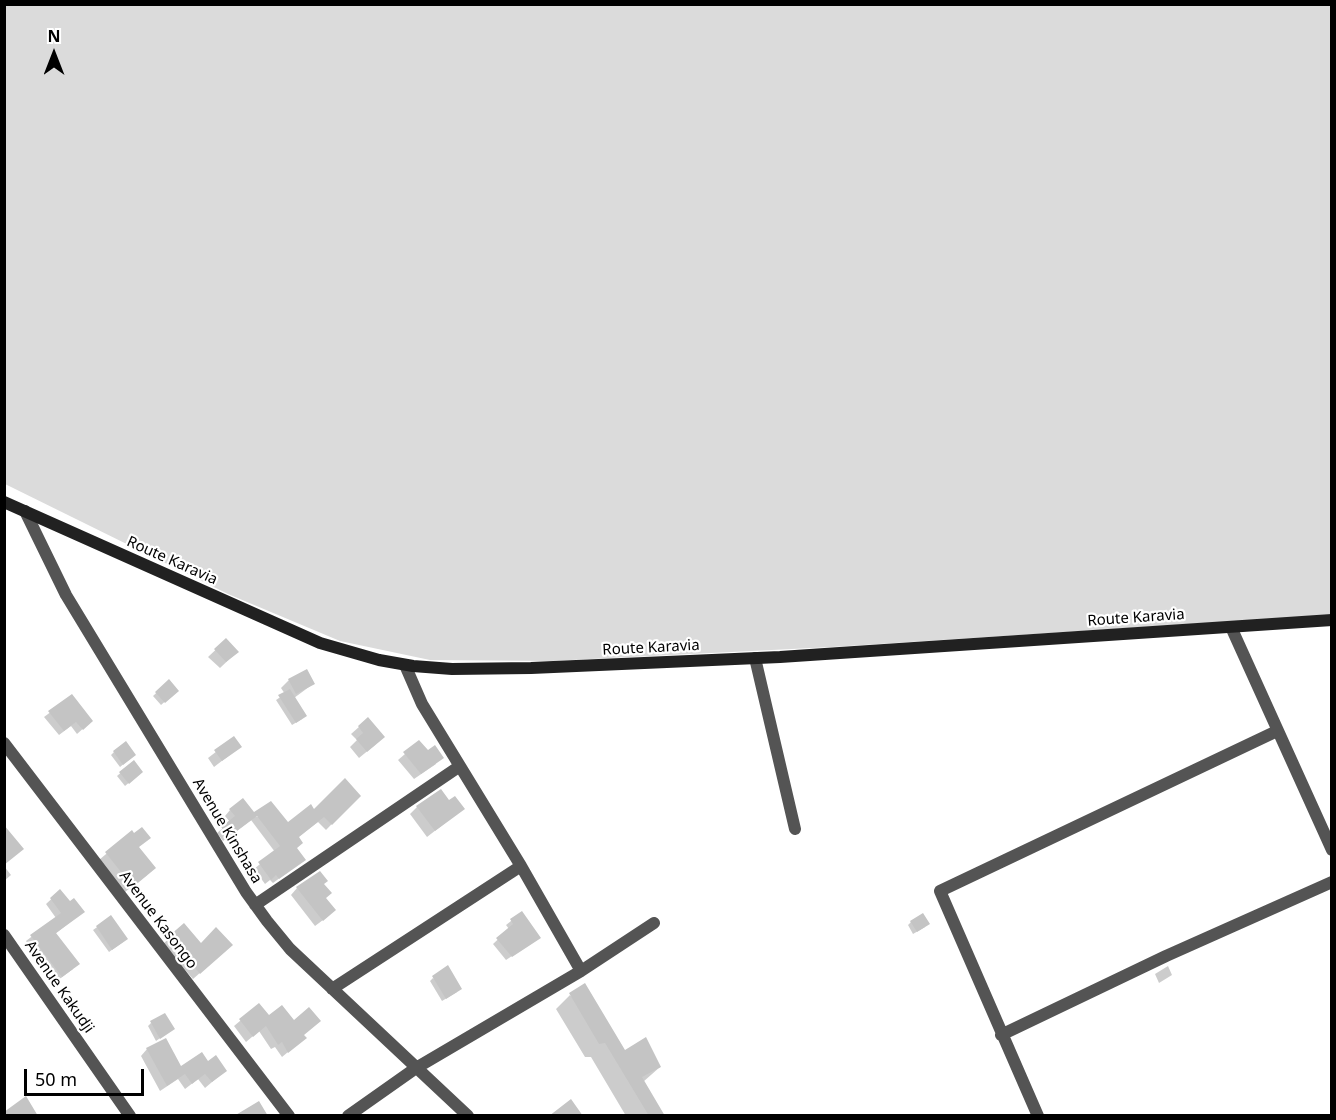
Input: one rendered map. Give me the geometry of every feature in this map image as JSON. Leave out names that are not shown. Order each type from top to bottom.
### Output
[{"type":"street","name":"Route Karavia","points":[[4,502],[320,643],[405,665],[452,669],[531,668],[755,658],[1332,620]]},
{"type":"street","name":"Avenue Kinshasa","points":[[25,511],[66,595],[255,905],[290,949],[468,1116]]},
{"type":"street","points":[[1231,627],[1332,850]]},
{"type":"street","points":[[755,658],[795,829]]},
{"type":"street","points":[[405,665],[422,704],[521,866],[581,971]]},
{"type":"street","points":[[1038,1116],[940,891],[1277,731]]},
{"type":"street","name":"Avenue Kasongo","points":[[4,743],[289,1116]]},
{"type":"street","points":[[255,905],[460,766]]},
{"type":"street","points":[[332,988],[521,866]]},
{"type":"street","points":[[1001,1035],[1166,956],[1332,882]]},
{"type":"street","points":[[348,1116],[416,1068],[581,971],[654,923]]},
{"type":"street","name":"Avenue Kakudji","points":[[4,935],[130,1116]]},
{"type":"shaded area","points":[[5,5],[1331,5],[1331,615],[832,647],[551,661],[430,660],[340,641],[228,594],[5,484]]},
{"type":"building","points":[[226,638],[239,652],[226,662],[214,649]]},
{"type":"building","points":[[307,669],[315,684],[296,694],[288,679]]},
{"type":"building","points":[[169,679],[179,691],[165,703],[155,692]]},
{"type":"building","points":[[290,689],[307,716],[296,723],[278,695]]},
{"type":"building","points":[[72,694],[93,721],[83,730],[76,722],[64,731],[48,711]]},
{"type":"building","points":[[368,717],[385,737],[367,752],[356,739],[363,733],[358,726]]},
{"type":"building","points":[[234,736],[242,747],[222,761],[214,750]]},
{"type":"building","points":[[419,740],[428,750],[435,745],[444,758],[421,774],[403,752]]},
{"type":"building","points":[[126,741],[136,755],[123,765],[113,751]]},
{"type":"building","points":[[134,760],[143,772],[129,784],[119,772]]},
{"type":"building","points":[[345,778],[361,796],[332,825],[324,817],[299,837],[303,843],[297,848],[306,860],[279,879],[276,875],[271,880],[258,862],[280,846],[257,816],[229,837],[221,827],[235,816],[229,809],[243,798],[254,812],[271,801],[288,822],[311,804],[314,809]]},
{"type":"building","points":[[441,789],[449,800],[455,796],[465,809],[435,831],[416,806]]},
{"type":"building","points":[[4,825],[24,849],[4,865]]},
{"type":"building","points":[[142,827],[151,838],[139,847],[156,868],[133,887],[105,852],[132,830],[134,833]]},
{"type":"building","points":[[320,871],[328,881],[324,884],[332,893],[326,898],[336,910],[323,921],[296,887]]},
{"type":"building","points":[[60,889],[70,901],[74,898],[85,912],[56,933],[80,964],[62,977],[30,935],[61,913],[50,898]]},
{"type":"building","points":[[522,911],[541,938],[512,957],[496,938],[513,924],[510,919]]},
{"type":"building","points":[[923,913],[930,924],[917,932],[910,921]]},
{"type":"building","points":[[111,915],[128,939],[112,950],[96,926]]},
{"type":"building","points":[[184,923],[201,943],[216,927],[233,945],[200,974],[169,936]]},
{"type":"building","points":[[448,965],[462,989],[446,999],[432,976]]},
{"type":"building","points":[[585,983],[625,1050],[646,1037],[661,1067],[642,1077],[665,1116],[649,1116],[605,1043],[599,1044],[569,993]]},
{"type":"building","points":[[259,1003],[269,1015],[282,1005],[294,1020],[309,1007],[321,1021],[304,1035],[307,1038],[288,1053],[282,1042],[278,1045],[266,1026],[253,1037],[239,1019]]},
{"type":"building","points":[[165,1013],[175,1029],[160,1039],[150,1021]]},
{"type":"building","points":[[166,1038],[181,1066],[202,1052],[208,1061],[216,1055],[227,1071],[212,1082],[205,1074],[192,1084],[185,1074],[167,1086],[146,1048]]},
{"type":"building","points":[[26,1096],[38,1116],[4,1116],[4,1112]]},
{"type":"building","points":[[571,1099],[583,1116],[549,1116]]},
{"type":"building","points":[[259,1101],[268,1116],[234,1116]]}]
